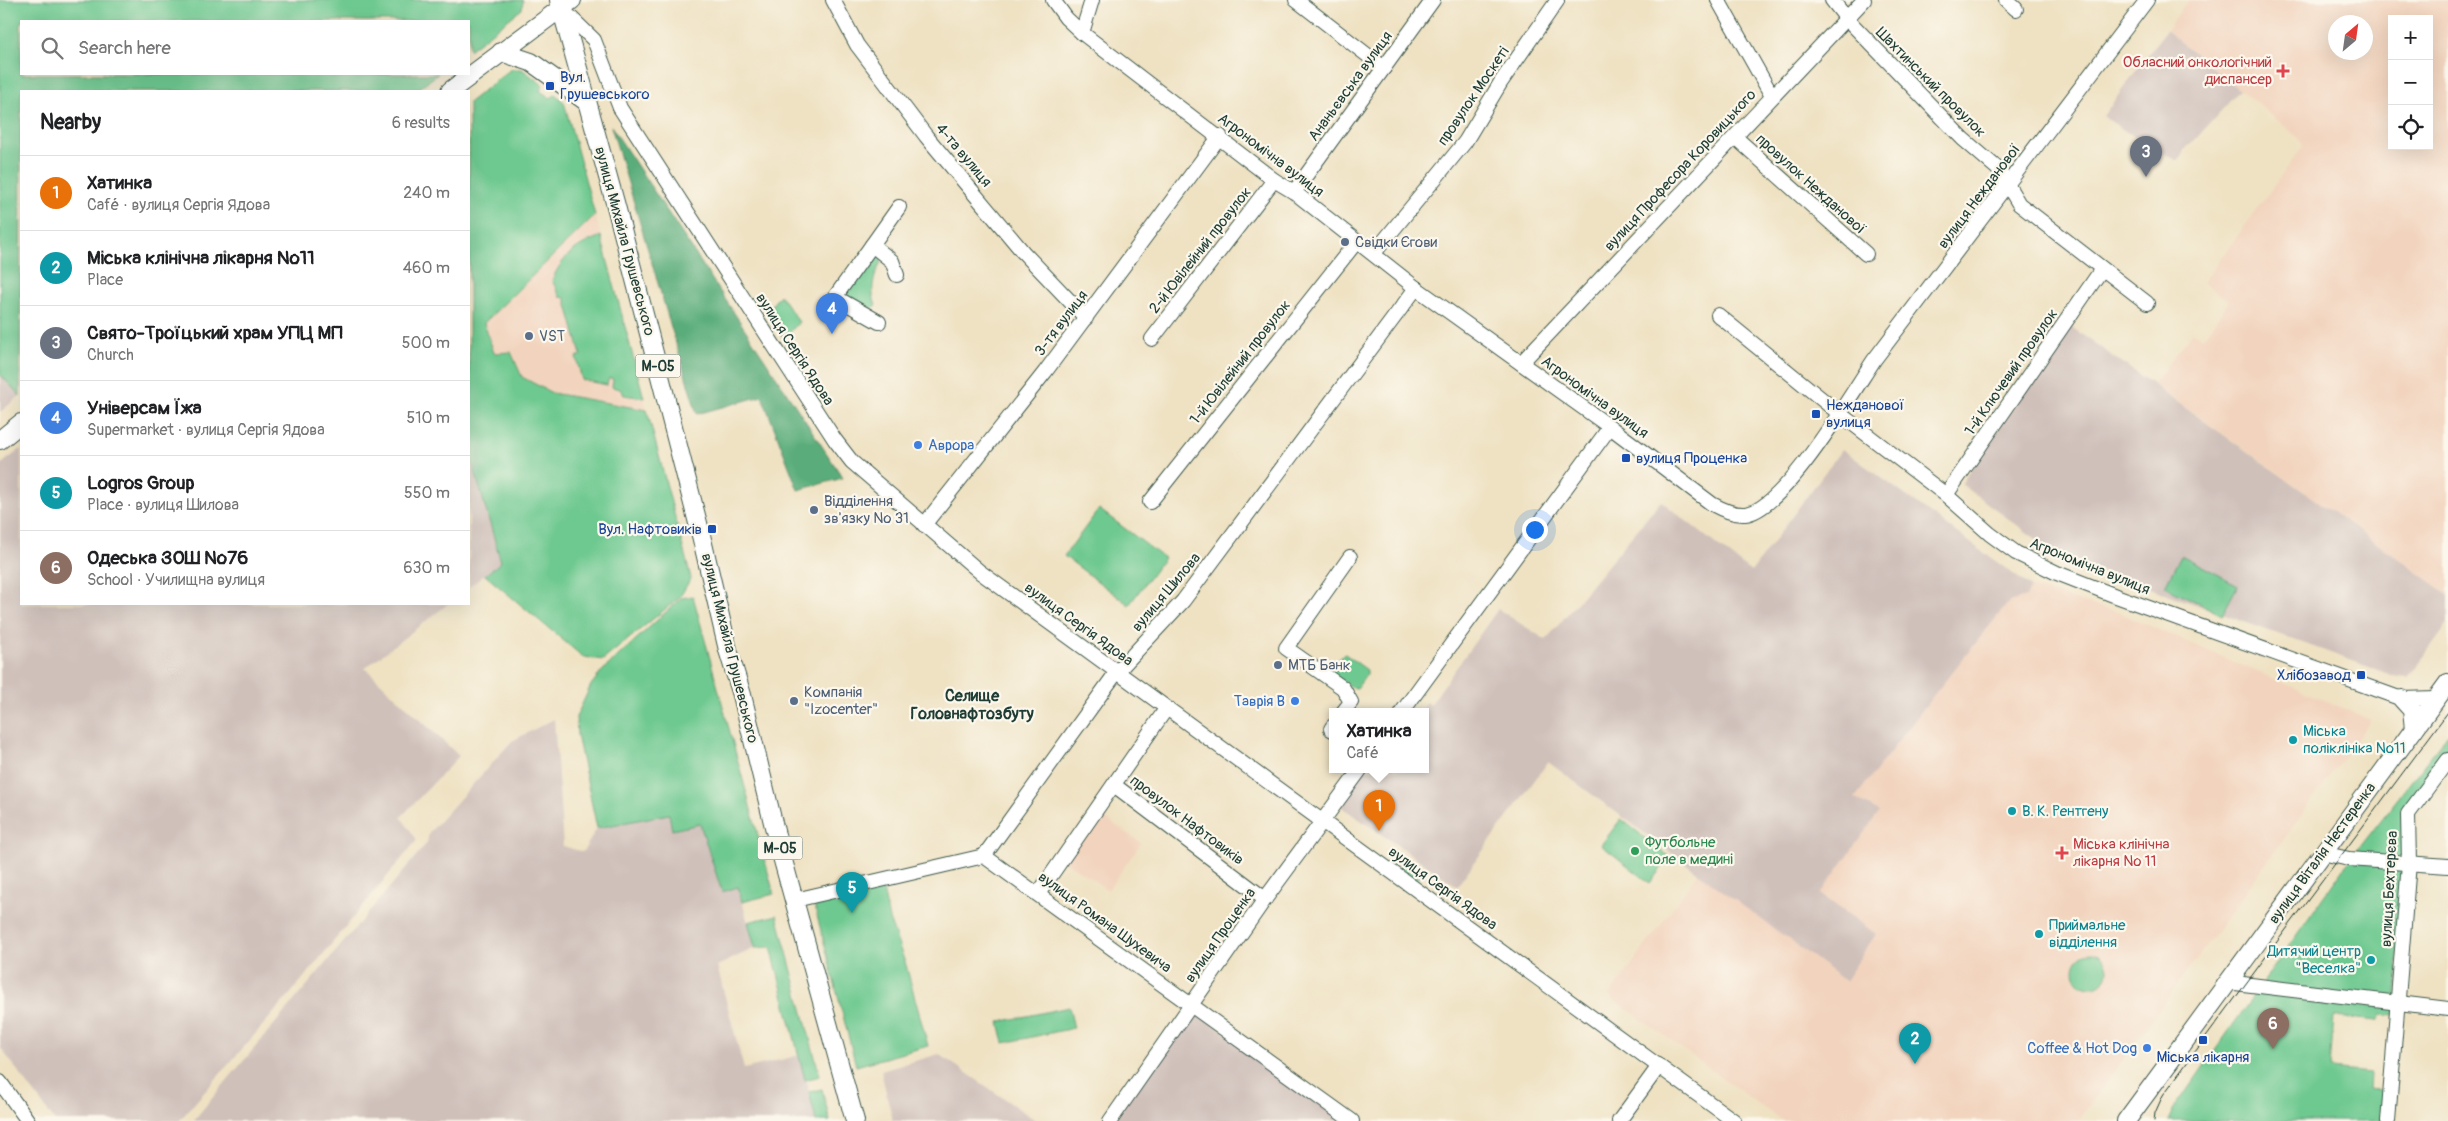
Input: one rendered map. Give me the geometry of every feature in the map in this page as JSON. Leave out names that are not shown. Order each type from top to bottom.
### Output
[{"type":"main road","points":[[451,90],[564,2]]},
{"type":"main road","name":"вулиця Михайла Грушевського","points":[[564,2],[587,102],[699,526],[728,650],[742,695],[776,836],[855,1121]]},
{"type":"main road","points":[[501,52],[531,62],[587,102]]},
{"type":"main road","points":[[0,440],[20,424]]},
{"type":"main road","name":"вулиця Віталія Нестеренка","points":[[2126,1121],[2414,729],[2442,699],[2448,683]]},
{"type":"main road","points":[[2402,699],[2412,710],[2414,729]]},
{"type":"street","name":"4-та вулиця","points":[[833,0],[858,45],[926,136],[1023,252],[1086,318]]},
{"type":"street","name":"Агрономічна вулиця","points":[[1053,0],[1066,18],[1082,33],[1220,136],[1274,180],[1294,192],[1374,253],[1416,288],[1610,427],[1712,504],[1723,510],[1745,514],[1765,504],[1785,486],[1840,414],[1946,495],[1990,534],[2034,562],[2116,596],[2402,699],[2442,699]]},
{"type":"street","points":[[1082,33],[1092,0]]},
{"type":"street","points":[[1296,0],[1384,68]]},
{"type":"street","name":"Ананьєвська вулиця","points":[[1294,192],[1433,0]]},
{"type":"street","points":[[1718,0],[1772,96]]},
{"type":"street","name":"Шахтинський провулок","points":[[1832,0],[1847,19],[1963,139],[1998,169],[2019,204],[2147,304]]},
{"type":"street","name":"вулиця Професора Коровицького","points":[[1521,363],[1864,0]]},
{"type":"street","name":"вулиця Нежданової","points":[[1840,414],[1874,360],[2008,186],[2147,0]]},
{"type":"street","name":"провулок Москеті","points":[[1374,253],[1465,142],[1501,82],[1557,1]]},
{"type":"street","name":"вулиця Сергія Ядова","points":[[564,2],[594,40],[620,108],[835,440],[852,462],[980,572],[1116,673],[1324,820],[1734,1121]]},
{"type":"street","name":"3-тя вулиця","points":[[924,525],[1086,318],[1220,136]]},
{"type":"street","name":"провулок Нежданової","points":[[1735,137],[1866,254]]},
{"type":"street","name":"2-й Ювілейний провулок","points":[[1152,339],[1274,180]]},
{"type":"street","points":[[879,322],[835,297],[898,207]]},
{"type":"street","name":"1-й Ювілейний провулок","points":[[1150,502],[1356,241]]},
{"type":"street","points":[[872,245],[892,261],[897,275]]},
{"type":"street","name":"1-й Ключевий провулок","points":[[1946,495],[2102,269]]},
{"type":"street","name":"вулиця Шилова","points":[[984,856],[1116,673],[1183,601],[1416,288]]},
{"type":"street","points":[[1718,315],[1840,414]]},
{"type":"street","points":[[1405,708],[1610,427]]},
{"type":"street","points":[[1346,708],[1351,702],[1343,688],[1286,648],[1350,557]]},
{"type":"street","name":"провулок Нафтовиків","points":[[1038,894],[1166,709]]},
{"type":"street","name":"вулиця Бехтерєва","points":[[2388,1121],[2409,863],[2408,814],[2448,760]]},
{"type":"street","name":"вулиця Проценка","points":[[1110,1121],[1190,1005],[1251,922],[1265,899],[1358,773]]},
{"type":"street","name":"провулок Нафтовиків","points":[[1114,785],[1265,899]]},
{"type":"street","points":[[2322,853],[2349,859],[2448,866]]},
{"type":"street","points":[[795,900],[984,856]]},
{"type":"street","name":"вулиця Романа Шухевича","points":[[984,856],[1352,1121]]},
{"type":"street","points":[[2227,982],[2398,1005],[2448,1009]]},
{"type":"street","points":[[1619,1121],[1659,1066]]},
{"type":"street","points":[[0,1082],[28,1121]]},
{"type":"shaded area","points":[[2189,0],[2448,0],[2448,594],[2153,384],[2193,332],[2203,338],[2229,301],[2203,283],[2303,146],[2298,137],[2166,30]]},
{"type":"shaded area","points":[[2166,30],[2240,90],[2191,144],[2186,147],[2178,161],[2137,139],[2103,116]]},
{"type":"shaded area","points":[[595,215],[601,236],[578,245],[565,297],[581,355],[576,357],[608,385],[609,378],[614,379],[624,395],[644,398],[647,410],[552,393],[522,377],[511,352],[494,353],[484,323]]},
{"type":"shaded area","points":[[2070,326],[2448,594],[2448,623],[2408,678],[2397,677],[2058,555],[1961,484]]},
{"type":"shaded area","points":[[0,374],[20,396],[0,412]]},
{"type":"shaded area","points":[[1842,449],[2031,587],[2026,597],[2009,602],[1936,692],[1855,798],[1879,812],[1820,894],[1876,934],[1845,981],[1548,762],[1457,886],[1337,804],[1361,773],[1429,773],[1429,708],[1422,708],[1426,702],[1430,705],[1498,609],[1546,640],[1661,501],[1751,572]]},
{"type":"shaded area","points":[[20,450],[20,605],[447,605],[365,668],[459,756],[401,817],[417,840],[292,992],[179,1121],[55,1121],[0,1047],[0,465]]},
{"type":"shaded area","points":[[470,454],[501,562],[470,586]]},
{"type":"shaded area","name":"Міська клінічна лікарня № 11","points":[[2031,587],[2117,612],[2371,720],[2078,1121],[1782,1121],[1609,996],[1699,872],[1845,981],[1820,894],[1879,812],[1855,798],[1938,688],[2009,602],[2026,597]]},
{"type":"shaded area","points":[[554,719],[563,846],[583,852],[597,828],[669,814],[672,830],[700,824],[722,892],[738,887],[755,948],[717,966],[744,1069],[800,1055],[817,1121],[193,1121],[427,843],[429,833],[512,741]]},
{"type":"shaded area","points":[[1098,813],[1141,843],[1108,890],[1065,861]]},
{"type":"shaded area","points":[[1190,1007],[1348,1121],[1113,1121]]},
{"type":"shaded area","points":[[939,1054],[1037,1121],[893,1121],[881,1071]]},
{"type":"green space","points":[[0,0],[523,0],[522,9],[470,49],[470,20],[20,20],[20,75],[437,75],[416,90],[20,90],[20,396],[0,374]]},
{"type":"green space","points":[[511,69],[522,69],[543,85],[540,91],[551,98],[555,94],[564,102],[595,215],[484,323],[494,353],[511,352],[522,377],[552,393],[647,410],[691,578],[680,597],[603,660],[583,657],[485,575],[501,562],[470,454],[470,101]]},
{"type":"green space","points":[[611,126],[843,478],[798,490],[762,396],[697,414]]},
{"type":"green space","points":[[601,236],[644,398],[624,395],[620,389],[612,387],[613,379],[609,378],[607,385],[582,380],[576,357],[581,355],[565,298],[560,297],[552,280],[566,257],[584,243]]},
{"type":"green space","points":[[866,251],[884,256],[873,286],[876,305],[869,311],[839,290]]},
{"type":"green space","points":[[780,295],[799,322],[784,339],[766,312]]},
{"type":"green space","points":[[1099,509],[1164,558],[1129,605],[1064,556]]},
{"type":"green space","points":[[2181,555],[2238,585],[2222,615],[2165,586]]},
{"type":"green space","points":[[693,596],[774,894],[742,902],[738,887],[722,892],[700,824],[672,830],[669,814],[597,828],[577,735],[576,717],[591,685],[602,671],[681,598]]},
{"type":"green space","points":[[1345,654],[1367,670],[1367,674],[1357,688],[1350,687],[1332,673],[1336,662]]},
{"type":"green space","points":[[2448,734],[2448,755],[2405,813],[2395,1016],[2382,1015],[2378,1021],[2334,1017],[2330,1069],[2370,1073],[2369,1089],[2390,1093],[2387,1121],[2168,1121],[2173,1110],[2346,865]]},
{"type":"green space","name":"Футбольне поле в медині","points":[[1621,819],[1670,857],[1650,883],[1601,845]]},
{"type":"green space","points":[[1406,858],[1423,871],[1415,881],[1398,869]]},
{"type":"green space","points":[[883,889],[889,919],[906,965],[928,1046],[856,1066],[814,904]]},
{"type":"green space","points":[[777,915],[820,1076],[805,1080],[771,947],[755,948],[748,922]]},
{"type":"green space","points":[[2091,953],[2098,954],[2103,958],[2107,963],[2107,977],[2103,982],[2098,986],[2091,987],[2084,986],[2079,982],[2075,977],[2074,970],[2075,963],[2079,958],[2084,954]]},
{"type":"green space","points":[[1069,1007],[1074,1028],[1004,1043],[999,1022]]},
{"type":"green space","points":[[822,1089],[830,1121],[816,1121],[809,1092]]},
{"type":"tram line","points":[[2154,1121],[2155,1113],[2163,1095],[2448,712]]},
{"type":"place","name":"Обласний онкологічний диспансер","points":[[2283,71]]},
{"type":"place","name":"Вул. Грушевського","points":[[550,86]]},
{"type":"place","name":"Свято-Троїцький храм УПЦ МП","points":[[2146,177]]},
{"type":"place","name":"Свідки Єгови","points":[[1345,242]]},
{"type":"place","name":"Універсам Їжа","points":[[832,334]]},
{"type":"place","name":"VST","points":[[529,336]]},
{"type":"place","name":"Нежданової вулиця","points":[[1816,414]]},
{"type":"place","name":"Аврора","points":[[918,445]]},
{"type":"place","name":"вулиця Проценка","points":[[1626,458]]},
{"type":"place","name":"Відділення зв'язку № 31","points":[[814,510]]},
{"type":"place","name":"Вул. Нафтовиків","points":[[712,529]]},
{"type":"place","name":"МТБ Банк","points":[[1278,665]]},
{"type":"place","name":"Хлібозавод","points":[[2361,675]]},
{"type":"place","name":"Компанія \"Izocenter\"","points":[[794,701]]},
{"type":"place","name":"Таврія В","points":[[1295,701]]},
{"type":"place","name":"Міська поліклініка №11","points":[[2293,740]]},
{"type":"place","name":"В. К. Рентгену","points":[[2012,811]]},
{"type":"place","name":"Хатинка","points":[[1379,831]]},
{"type":"place","name":"Футбольне поле в медині","points":[[1635,851]]},
{"type":"place","name":"Міська клінічна лікарня № 11","points":[[2062,853]]},
{"type":"place","name":"Logros Group","points":[[852,913]]},
{"type":"place","name":"Приймальне відділення","points":[[2039,934]]},
{"type":"place","name":"Дитячий центр \"Веселка\"","points":[[2371,960]]},
{"type":"place","name":"Міська лікарня","points":[[2203,1040]]},
{"type":"place","name":"Coffee & Hot Dog","points":[[2147,1048]]},
{"type":"place","name":"Одеська ЗОШ №76","points":[[2273,1049]]},
{"type":"place","name":"Міська клінічна лікарня №11","points":[[1915,1064]]},
{"type":"district","name":"Селище Головнафтозбуту","points":[[972,704]]}]
